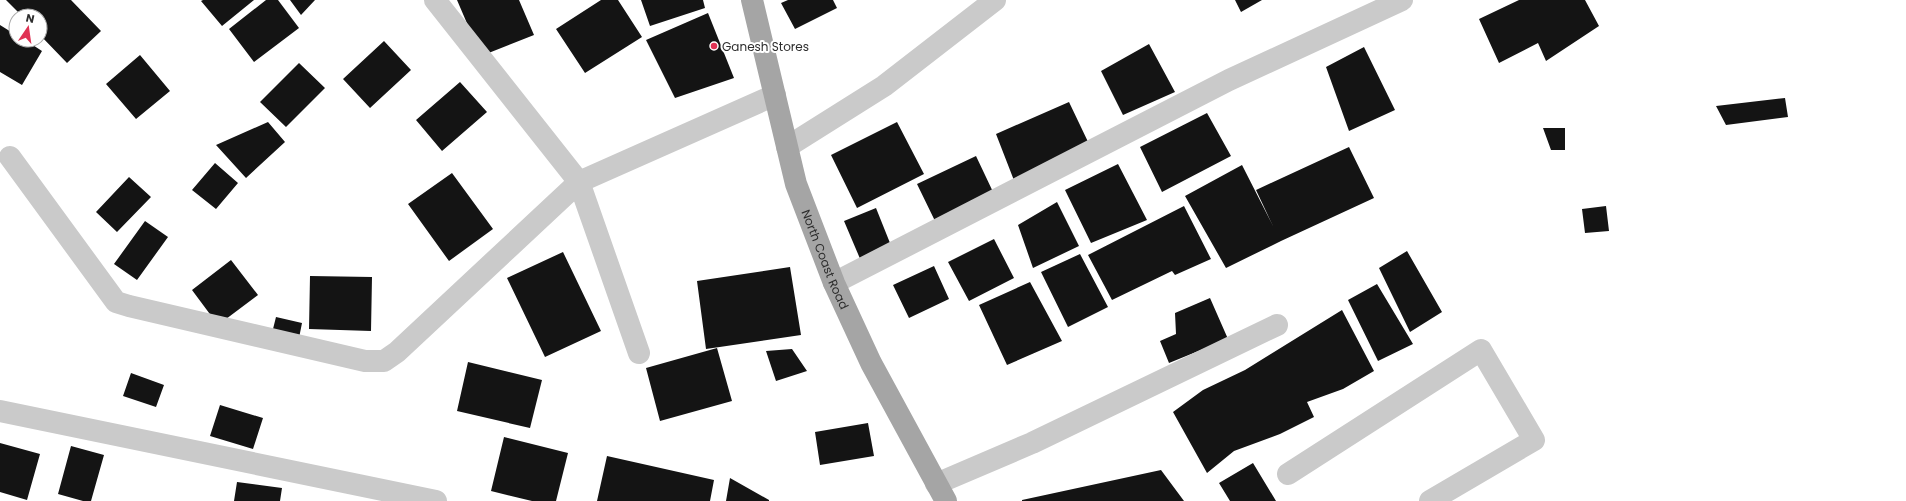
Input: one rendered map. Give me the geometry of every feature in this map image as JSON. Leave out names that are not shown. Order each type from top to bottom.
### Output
[{"type":"main road","name":"North Coast Road","points":[[752,0],[796,184],[834,283],[871,363],[941,493]]},
{"type":"street","points":[[434,0],[579,182],[639,353]]},
{"type":"street","points":[[788,147],[884,86],[995,0]]},
{"type":"street","points":[[834,283],[1229,80],[1402,0]]},
{"type":"street","points":[[10,157],[116,302],[144,310],[371,361],[384,361],[397,352],[579,182],[775,95]]},
{"type":"street","points":[[941,493],[1032,443],[1277,325]]},
{"type":"street","points":[[1288,474],[1481,350],[1534,440],[1430,501]]},
{"type":"street","points":[[0,411],[436,501]]},
{"type":"building","points":[[6,0],[71,0],[101,31],[67,63],[48,43],[48,8],[14,8]]},
{"type":"building","points":[[254,0],[222,26],[201,1]]},
{"type":"building","points":[[266,0],[278,0],[299,28],[254,62],[229,29]]},
{"type":"building","points":[[290,0],[315,0],[301,15]]},
{"type":"building","points":[[457,0],[519,0],[534,35],[481,56]]},
{"type":"building","points":[[601,0],[618,0],[642,37],[585,73],[556,29]]},
{"type":"building","points":[[641,0],[703,0],[705,8],[650,26]]},
{"type":"building","points":[[788,0],[833,0],[837,8],[795,29],[781,3]]},
{"type":"building","points":[[1235,0],[1262,0],[1241,12]]},
{"type":"building","points":[[1519,0],[1585,0],[1599,26],[1546,61],[1538,43],[1499,63],[1479,19]]},
{"type":"building","points":[[708,13],[734,78],[675,98],[646,40]]},
{"type":"building","points":[[0,25],[8,30],[8,48],[37,48],[42,51],[22,85],[0,72]]},
{"type":"building","points":[[384,41],[411,70],[370,108],[343,79]]},
{"type":"building","points":[[1149,44],[1175,92],[1123,115],[1101,71]]},
{"type":"building","points":[[1364,47],[1395,110],[1349,131],[1326,67]]},
{"type":"building","points":[[140,55],[170,91],[136,119],[106,84]]},
{"type":"building","points":[[299,63],[325,88],[286,127],[260,102]]},
{"type":"building","points":[[460,82],[487,112],[442,151],[416,120]]},
{"type":"building","points":[[1785,98],[1788,117],[1726,125],[1716,106]]},
{"type":"building","points":[[1069,102],[1090,146],[1015,183],[996,134]]},
{"type":"building","points":[[1207,113],[1231,156],[1162,192],[1140,147]]},
{"type":"building","points":[[268,122],[285,142],[246,178],[216,145]]},
{"type":"building","points":[[897,122],[924,174],[857,208],[831,155]]},
{"type":"building","points":[[1543,128],[1565,128],[1565,150],[1551,150]]},
{"type":"building","points":[[1349,147],[1374,198],[1226,268],[1185,196],[1242,165],[1273,226],[1256,190]]},
{"type":"building","points":[[976,156],[994,194],[935,221],[917,184]]},
{"type":"building","points":[[215,163],[238,183],[216,209],[192,190]]},
{"type":"building","points":[[1118,164],[1147,220],[1091,243],[1065,190]]},
{"type":"building","points":[[452,173],[493,229],[449,261],[408,204]]},
{"type":"building","points":[[129,177],[151,197],[117,232],[96,212]]},
{"type":"building","points":[[1057,202],[1079,246],[1033,268],[1018,225]]},
{"type":"building","points":[[1184,206],[1211,259],[1175,275],[1172,271],[1112,300],[1088,255]]},
{"type":"building","points":[[1606,206],[1609,231],[1585,233],[1582,209]]},
{"type":"building","points":[[876,208],[892,248],[861,261],[844,221]]},
{"type":"building","points":[[145,221],[168,237],[137,280],[114,264]]},
{"type":"building","points":[[994,239],[1014,278],[969,301],[948,262]]},
{"type":"building","points":[[1407,251],[1442,312],[1410,332],[1379,268]]},
{"type":"building","points":[[563,252],[601,331],[545,357],[507,278]]},
{"type":"building","points":[[1080,254],[1108,307],[1068,327],[1041,272]]},
{"type":"building","points":[[231,260],[258,295],[218,325],[192,290]]},
{"type":"building","points":[[934,266],[949,299],[909,318],[893,285]]},
{"type":"building","points":[[790,267],[801,335],[706,349],[697,281]]},
{"type":"building","points":[[310,276],[372,277],[371,331],[309,329]]},
{"type":"building","points":[[1030,282],[1062,341],[1007,365],[979,305]]},
{"type":"building","points":[[1377,284],[1413,344],[1378,361],[1348,300]]},
{"type":"building","points":[[1210,298],[1228,339],[1169,363],[1160,341],[1176,334],[1175,313]]},
{"type":"building","points":[[1342,310],[1374,371],[1343,389],[1307,402],[1314,417],[1280,434],[1234,451],[1207,473],[1173,412],[1203,390],[1245,370]]},
{"type":"building","points":[[276,317],[302,323],[299,338],[272,333]]},
{"type":"building","points":[[717,348],[732,401],[660,421],[646,368]]},
{"type":"building","points":[[792,349],[807,371],[776,381],[766,351]]},
{"type":"building","points":[[468,362],[542,380],[530,428],[457,411]]},
{"type":"building","points":[[131,373],[164,385],[156,407],[123,396]]},
{"type":"building","points":[[220,405],[263,418],[253,449],[210,436]]},
{"type":"building","points":[[868,423],[874,456],[820,465],[815,432]]},
{"type":"building","points":[[504,437],[568,453],[556,501],[532,501],[491,491]]},
{"type":"building","points":[[0,443],[40,454],[27,500],[0,492]]},
{"type":"building","points":[[71,446],[104,455],[91,501],[83,501],[58,494]]},
{"type":"building","points":[[607,456],[714,480],[710,501],[597,501]]},
{"type":"building","points":[[1253,463],[1276,501],[1230,501],[1219,483]]},
{"type":"building","points":[[1161,470],[1184,501],[1022,501],[1022,500]]},
{"type":"building","points":[[730,478],[769,500],[769,501],[726,501]]},
{"type":"building","points":[[237,482],[282,488],[280,501],[234,501]]},
{"type":"place","name":"Ganesh Stores","points":[[714,46]]}]
